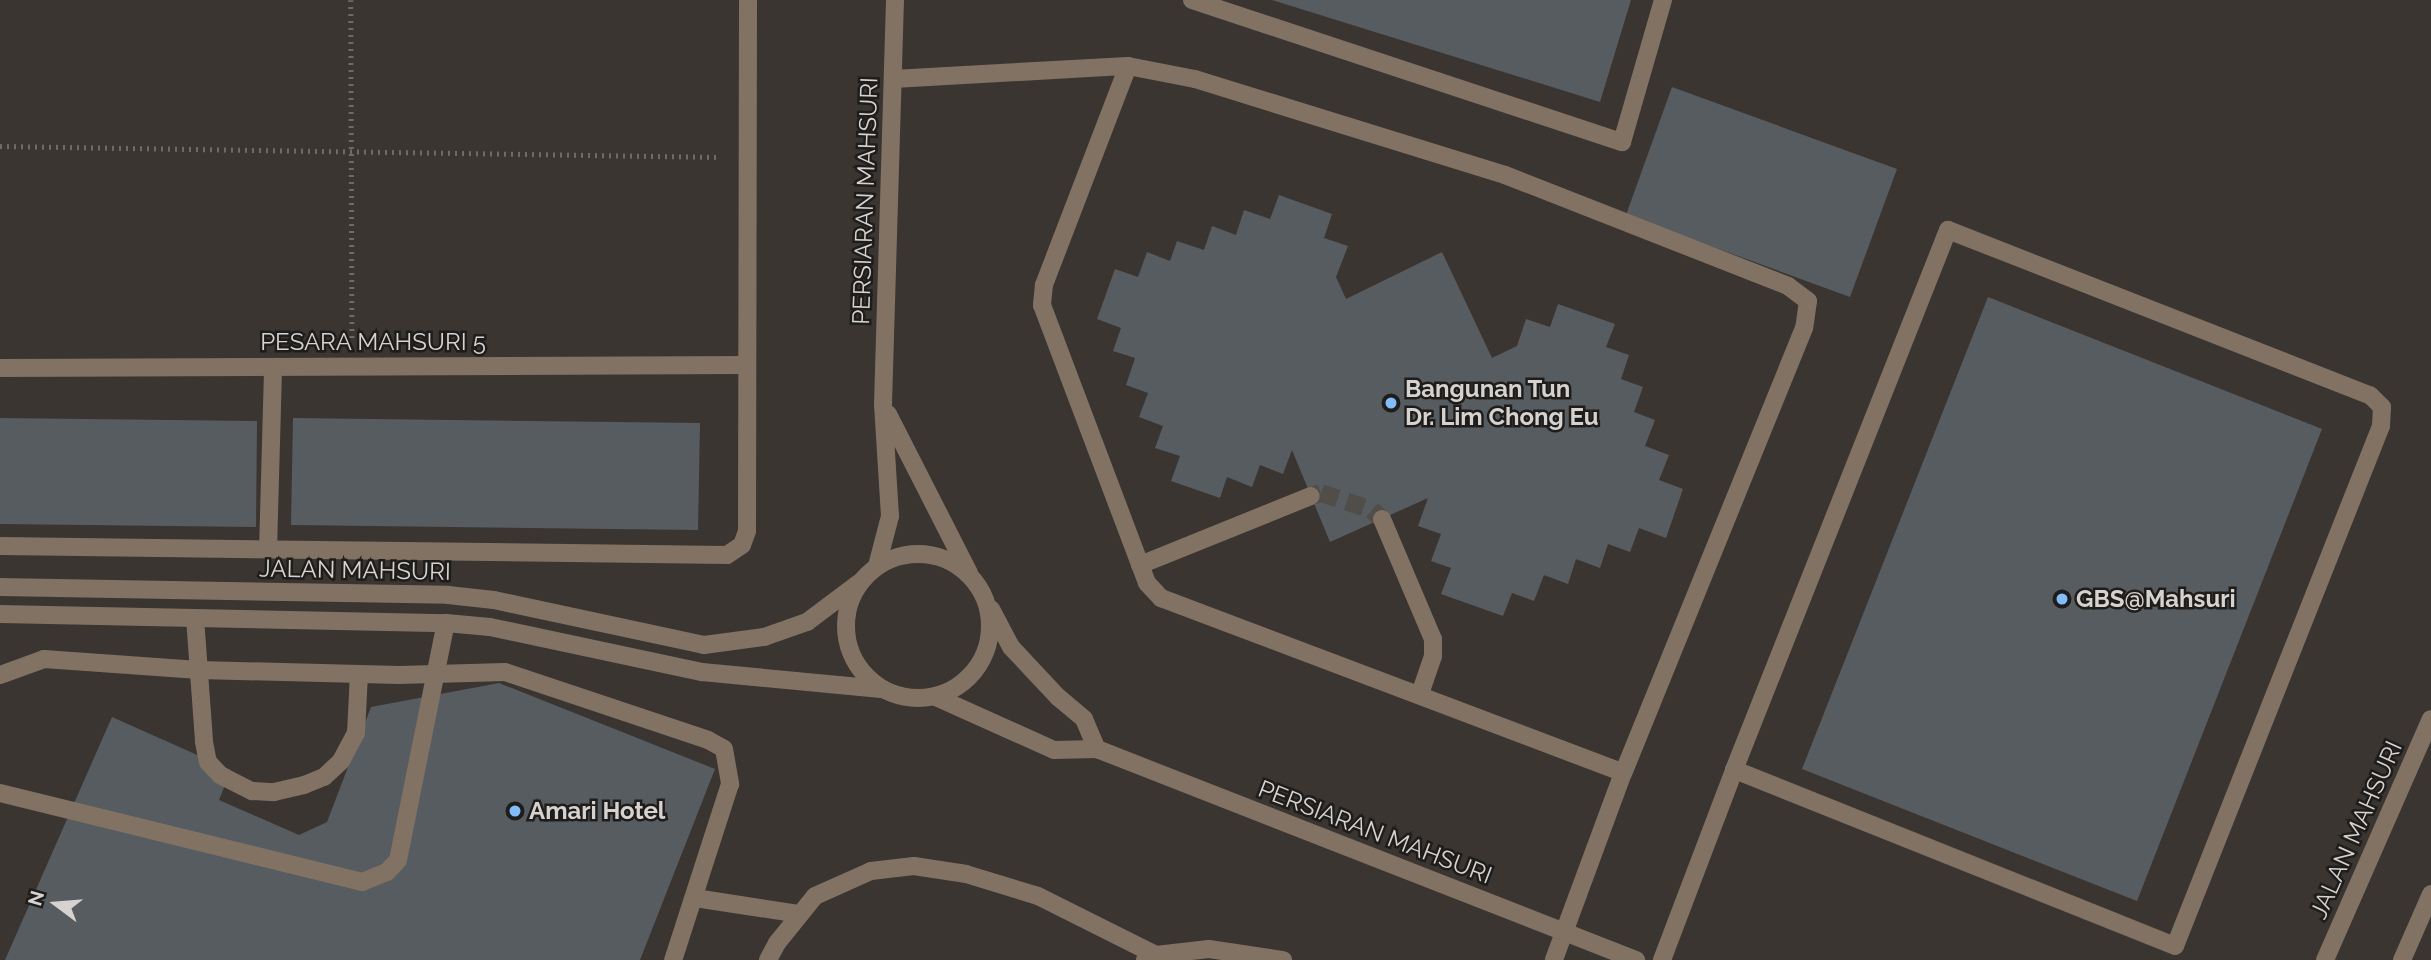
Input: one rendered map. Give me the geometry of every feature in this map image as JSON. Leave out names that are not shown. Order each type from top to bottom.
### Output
[{"type":"street","points":[[0,546],[727,555],[742,545],[747,531],[748,0]]},
{"type":"street","name":"PERSIARAN MAHSURI","points":[[877,566],[890,516],[883,404],[895,0]]},
{"type":"street","points":[[1192,0],[1622,142],[1663,0]]},
{"type":"street","points":[[1128,66],[1044,285],[1042,305],[1147,583],[1161,598],[1623,773]]},
{"type":"street","points":[[892,79],[1128,66],[1195,79],[1505,175],[1788,286],[1808,301],[1804,328],[1623,773],[1554,960]]},
{"type":"street","points":[[1662,960],[1734,770],[1948,230],[2370,395],[2382,407],[2381,426],[2175,946],[1734,770]]},
{"type":"street","name":"PESARA MAHSURI 5","points":[[0,368],[746,365]]},
{"type":"street","points":[[268,550],[273,367]]},
{"type":"street","name":"PERSIARAN MAHSURI","points":[[883,404],[970,575]]},
{"type":"street","points":[[1140,565],[1311,496]]},
{"type":"street","points":[[1382,519],[1433,639],[1433,656],[1420,694]]},
{"type":"street","points":[[982,592],[989,613],[990,634],[984,655],[973,674],[956,688],[936,697],[917,699],[881,689],[862,674],[850,653],[845,629],[848,605],[859,583],[877,566],[895,557],[915,553],[935,555],[954,563],[970,575],[982,592],[1011,647],[1058,697],[1084,719],[1097,749]]},
{"type":"street","name":"JALAN MAHSURI","points":[[0,587],[447,596],[494,600],[704,645],[764,637],[807,622],[859,583]]},
{"type":"street","name":"JALAN MAHSURI","points":[[0,614],[446,623],[489,627],[702,672],[881,689]]},
{"type":"street","points":[[195,618],[204,742],[208,762],[220,775],[252,791],[274,792],[324,777],[341,761],[356,733],[360,708],[359,674]]},
{"type":"street","points":[[0,793],[362,883],[387,872],[398,860],[446,623]]},
{"type":"street","points":[[0,676],[44,659],[199,670],[359,674],[505,672],[708,740],[724,749],[730,784],[673,960]]},
{"type":"street","name":"PERSIARAN MAHSURI","points":[[936,697],[1054,750],[1097,749],[1636,960]]},
{"type":"street","name":"JALAN MAHSURI","points":[[2325,960],[2431,719]]},
{"type":"street","points":[[768,960],[777,943],[815,896],[871,871],[914,866],[966,874],[1038,896],[1151,958],[1209,949],[1283,960]]},
{"type":"street","points":[[2402,960],[2431,894]]},
{"type":"street","points":[[695,898],[800,914]]},
{"type":"path","points":[[351,0],[352,367]]},
{"type":"path","points":[[0,146],[747,157]]},
{"type":"building","points":[[1272,0],[1631,0],[1600,102]]},
{"type":"building","points":[[1672,87],[1897,169],[1850,297],[1626,215]]},
{"type":"building","name":"Bangunan Tun Dr. Lim Chong Eu","points":[[1279,195],[1332,214],[1324,238],[1348,246],[1336,277],[1346,299],[1442,252],[1492,358],[1517,346],[1526,319],[1550,327],[1558,304],[1615,324],[1606,347],[1629,355],[1621,379],[1643,387],[1634,412],[1655,420],[1645,446],[1669,455],[1659,480],[1683,489],[1666,538],[1639,528],[1630,552],[1608,544],[1600,568],[1576,559],[1568,584],[1544,575],[1534,601],[1512,593],[1503,616],[1441,594],[1451,568],[1431,561],[1441,534],[1418,526],[1428,498],[1330,542],[1292,450],[1283,474],[1260,465],[1252,487],[1227,477],[1220,498],[1171,481],[1180,456],[1155,448],[1163,426],[1139,417],[1148,393],[1126,385],[1135,358],[1113,351],[1121,328],[1097,319],[1115,269],[1138,277],[1147,252],[1170,261],[1177,241],[1204,250],[1212,226],[1236,235],[1244,210],[1270,219]]},
{"type":"building","name":"GBS@Mahsuri","points":[[1988,297],[2322,429],[2137,901],[1802,769]]},
{"type":"building","points":[[0,418],[257,421],[256,527],[0,524]]},
{"type":"building","points":[[293,418],[700,423],[698,530],[291,525]]},
{"type":"building","name":"Amari Hotel","points":[[499,683],[715,769],[640,960],[5,960],[112,717],[231,770],[219,800],[299,835],[327,822],[371,707]]},
{"type":"tunnel","points":[[1311,496],[1321,493],[1372,510],[1382,519]]},
{"type":"place","name":"Bangunan Tun Dr. Lim Chong Eu","points":[[1391,403]]},
{"type":"place","name":"GBS@Mahsuri","points":[[2062,599]]},
{"type":"place","name":"Amari Hotel","points":[[515,811]]}]
